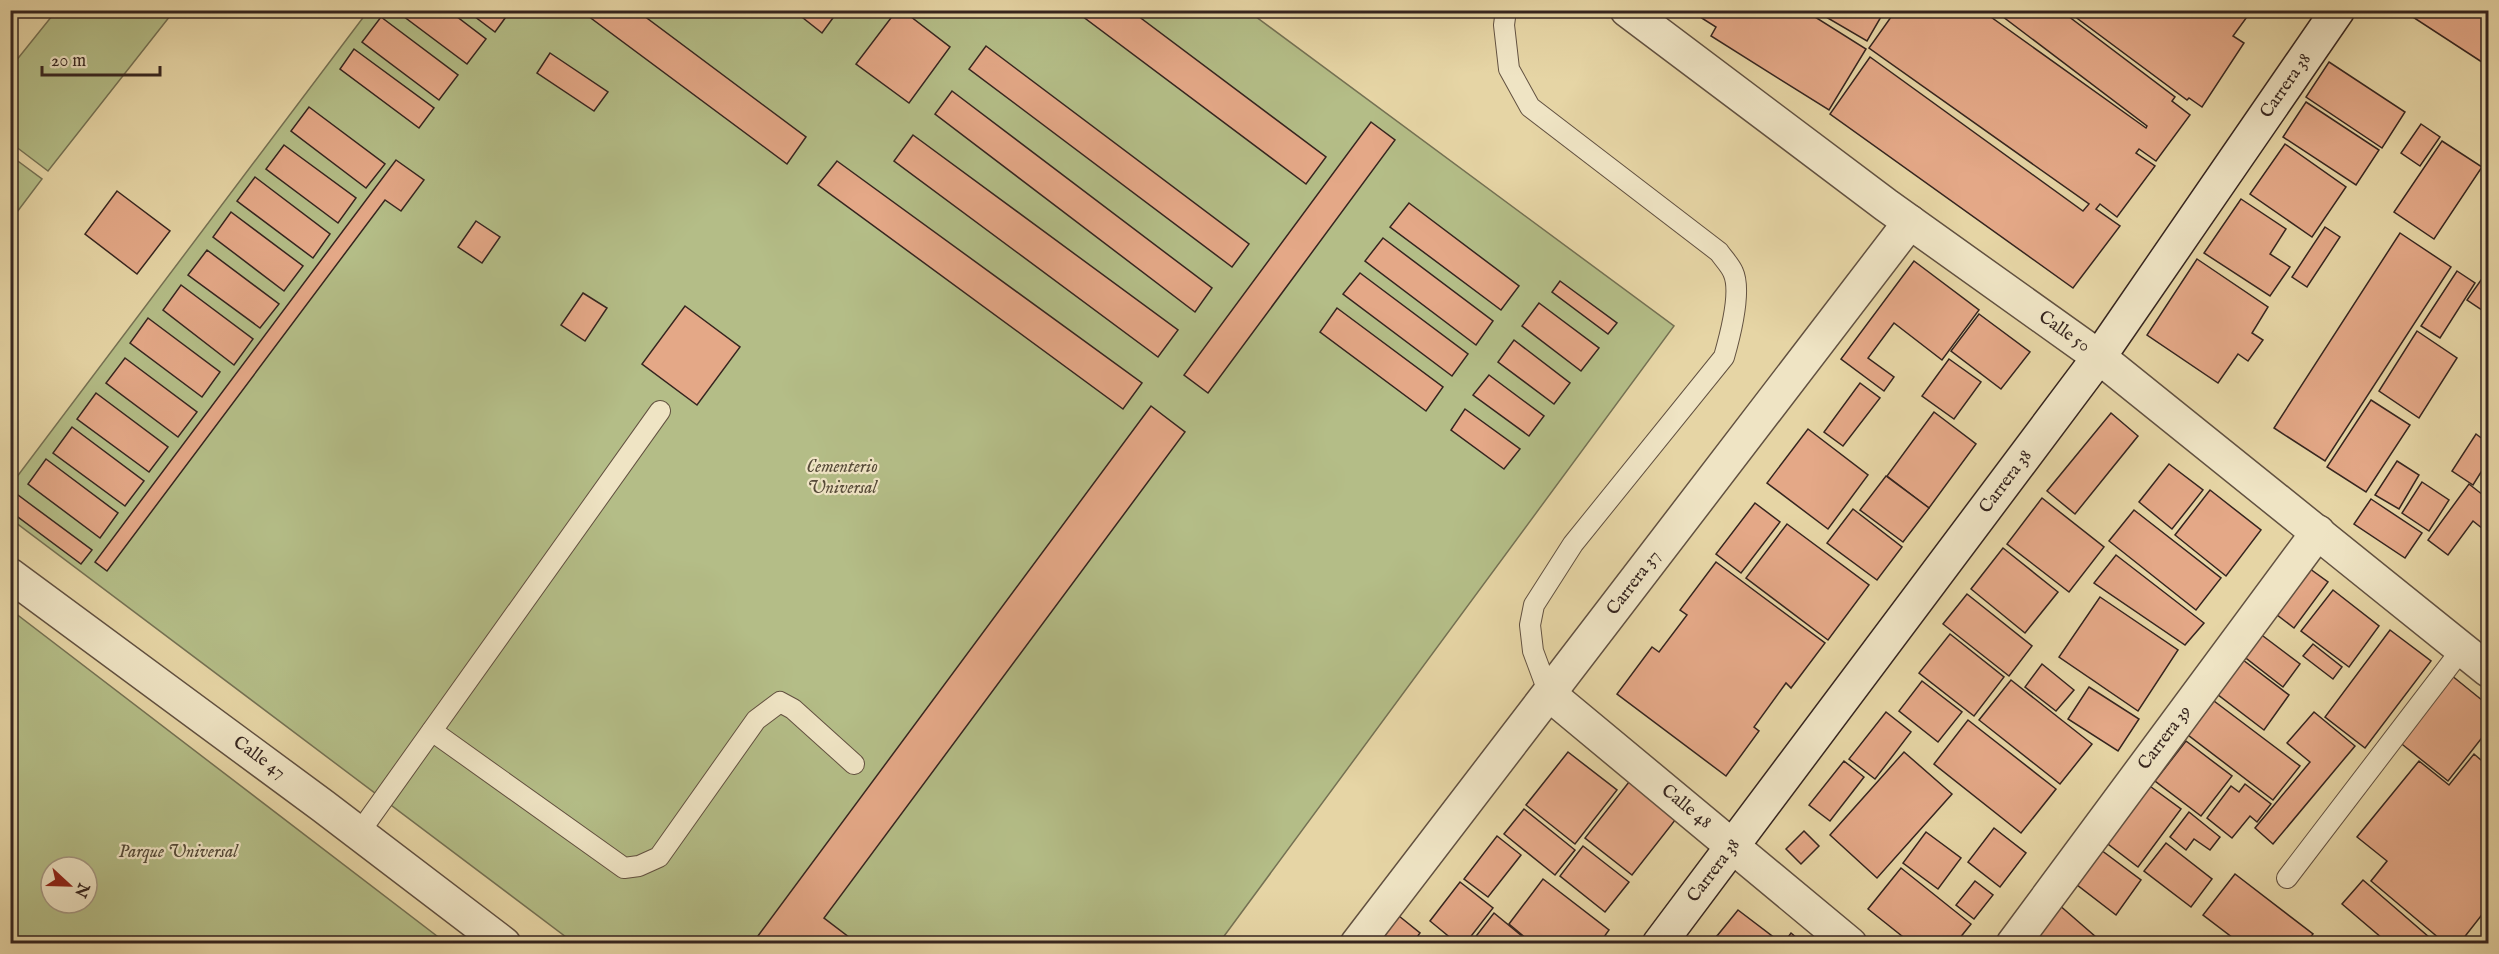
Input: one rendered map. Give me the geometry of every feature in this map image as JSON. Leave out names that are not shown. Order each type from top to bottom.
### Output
[{"type":"street","name":"Calle 50","points":[[1627,10],[1910,222],[2099,357],[2488,670]]},
{"type":"street","name":"Carrera 38","points":[[1659,944],[2099,357],[2338,10]]},
{"type":"street","name":"Carrera 37","points":[[1357,944],[1910,222]]},
{"type":"street","name":"Carrera 39","points":[[2013,944],[2318,532]]},
{"type":"street","name":"Calle 47","points":[[10,575],[359,833],[504,944]]},
{"type":"street","name":"Calle 48","points":[[1549,694],[1850,944]]},
{"type":"lane","points":[[1506,10],[1504,25],[1509,69],[1530,107],[1719,252],[1734,273],[1735,302],[1732,329],[1724,357],[1573,544],[1534,605],[1530,625],[1533,651],[1549,694]]},
{"type":"lane","points":[[359,833],[660,411]]},
{"type":"lane","points":[[2287,878],[2462,649]]},
{"type":"lane","points":[[432,731],[624,868],[639,866],[659,858],[756,720],[780,702],[793,709],[854,764]]},
{"type":"green space","points":[[56,11],[174,11],[48,171],[11,143],[11,67]]},
{"type":"green space","name":"Cementerio Universal","points":[[368,11],[1248,11],[1674,326],[1219,943],[574,943],[11,519],[10,486]]},
{"type":"green space","points":[[11,156],[42,179],[11,220]]},
{"type":"green space","name":"Parque Universal","points":[[10,610],[11,610],[446,943],[11,943]]},
{"type":"building","points":[[395,10],[448,10],[486,39],[467,64]]},
{"type":"building","points":[[466,10],[511,10],[495,32]]},
{"type":"building","points":[[580,10],[636,10],[806,137],[787,164]]},
{"type":"building","points":[[793,10],[837,10],[838,11],[822,33]]},
{"type":"building","points":[[897,10],[902,10],[950,47],[909,103],[856,64]]},
{"type":"building","points":[[1074,10],[1130,10],[1326,157],[1306,184]]},
{"type":"building","points":[[1689,10],[1804,10],[1866,49],[1829,110],[1711,36],[1716,27]]},
{"type":"building","points":[[1814,10],[1885,10],[1867,41]]},
{"type":"building","points":[[1896,10],[1981,10],[2146,128],[2147,126],[1994,10],[2060,10],[2175,97],[2172,101],[2190,115],[2156,161],[2139,149],[2136,153],[2155,166],[2117,217],[2100,204],[2096,209],[2120,226],[2073,288],[1830,114],[1870,57],[2083,211],[2089,204],[1869,48]]},
{"type":"building","points":[[2066,10],[2252,10],[2233,36],[2244,43],[2202,107],[2189,98],[2187,100]]},
{"type":"building","points":[[2402,10],[2488,10],[2488,66]]},
{"type":"building","points":[[381,17],[458,75],[439,100],[362,42]]},
{"type":"building","points":[[986,46],[1249,244],[1232,267],[969,69]]},
{"type":"building","points":[[354,49],[434,108],[419,128],[340,69]]},
{"type":"building","points":[[550,53],[608,92],[594,111],[537,73]]},
{"type":"building","points":[[2329,62],[2405,112],[2382,148],[2306,97]]},
{"type":"building","points":[[952,91],[1212,288],[1195,312],[935,114]]},
{"type":"building","points":[[2306,102],[2379,150],[2356,185],[2283,137]]},
{"type":"building","points":[[309,107],[385,164],[366,188],[291,131]]},
{"type":"building","points":[[1371,122],[1395,140],[1208,393],[1184,375]]},
{"type":"building","points":[[2421,124],[2440,137],[2420,166],[2401,153]]},
{"type":"building","points":[[913,135],[1178,330],[1158,357],[894,161]]},
{"type":"building","points":[[2442,141],[2482,167],[2434,239],[2394,212]]},
{"type":"building","points":[[2285,144],[2346,187],[2312,237],[2250,194]]},
{"type":"building","points":[[284,145],[356,198],[338,223],[266,169]]},
{"type":"building","points":[[396,160],[424,180],[401,211],[385,200],[107,571],[95,562]]},
{"type":"building","points":[[837,161],[1142,383],[1123,409],[818,185]]},
{"type":"building","points":[[255,177],[330,234],[313,258],[237,201]]},
{"type":"building","points":[[117,191],[170,231],[137,274],[85,234]]},
{"type":"building","points":[[2241,199],[2286,229],[2270,254],[2290,267],[2270,296],[2204,253]]},
{"type":"building","points":[[1409,203],[1519,286],[1501,310],[1390,227]]},
{"type":"building","points":[[231,212],[303,266],[284,291],[213,237]]},
{"type":"building","points":[[476,221],[500,237],[482,263],[458,247]]},
{"type":"building","points":[[2325,227],[2340,237],[2307,287],[2292,277]]},
{"type":"building","points":[[2400,233],[2451,267],[2325,461],[2274,428]]},
{"type":"building","points":[[1383,238],[1493,321],[1476,345],[1365,261]]},
{"type":"building","points":[[207,250],[279,304],[260,328],[188,275]]},
{"type":"building","points":[[2197,259],[2268,307],[2252,333],[2263,340],[2248,361],[2238,354],[2218,383],[2147,335]]},
{"type":"building","points":[[1914,261],[1979,310],[1942,360],[1894,323],[1868,358],[1894,377],[1884,391],[1841,359]]},
{"type":"building","points":[[2457,271],[2475,283],[2440,338],[2421,326]]},
{"type":"building","points":[[1360,273],[1468,354],[1452,376],[1343,294]]},
{"type":"building","points":[[2481,280],[2488,285],[2488,314],[2467,300]]},
{"type":"building","points":[[1560,281],[1617,323],[1608,334],[1552,292]]},
{"type":"building","points":[[181,285],[253,339],[234,365],[163,310]]},
{"type":"building","points":[[583,293],[607,308],[585,341],[561,325]]},
{"type":"building","points":[[1539,303],[1599,348],[1581,371],[1522,326]]},
{"type":"building","points":[[685,306],[740,347],[697,405],[642,364]]},
{"type":"building","points":[[1337,308],[1443,387],[1426,411],[1320,332]]},
{"type":"building","points":[[1979,314],[2030,352],[2001,389],[1951,351]]},
{"type":"building","points":[[148,318],[220,372],[202,397],[130,343]]},
{"type":"building","points":[[2417,331],[2457,358],[2419,418],[2379,391]]},
{"type":"building","points":[[1514,340],[1570,383],[1554,404],[1498,362]]},
{"type":"building","points":[[125,358],[197,412],[178,437],[106,383]]},
{"type":"building","points":[[1949,359],[1981,382],[1954,419],[1922,396]]},
{"type":"building","points":[[1489,375],[1544,416],[1529,436],[1473,395]]},
{"type":"building","points":[[1860,383],[1880,398],[1843,446],[1824,432]]},
{"type":"building","points":[[96,393],[168,447],[149,472],[77,419]]},
{"type":"building","points":[[2371,400],[2410,425],[2366,492],[2327,467]]},
{"type":"building","points":[[1151,406],[1185,432],[824,918],[858,944],[752,944]]},
{"type":"building","points":[[1465,409],[1520,449],[1504,469],[1451,430]]},
{"type":"building","points":[[1934,412],[1976,444],[1929,508],[1887,476]]},
{"type":"building","points":[[2111,413],[2138,436],[2075,514],[2047,491]]},
{"type":"building","points":[[72,427],[144,481],[125,506],[53,453]]},
{"type":"building","points":[[1808,429],[1868,475],[1828,529],[1767,483]]},
{"type":"building","points":[[2476,434],[2488,443],[2488,461],[2473,485],[2452,471]]},
{"type":"building","points":[[46,459],[118,513],[100,538],[28,484]]},
{"type":"building","points":[[2397,461],[2419,475],[2399,509],[2375,495]]},
{"type":"building","points":[[2169,464],[2203,490],[2172,529],[2139,502]]},
{"type":"building","points":[[1886,476],[1929,508],[1903,542],[1860,510]]},
{"type":"building","points":[[2422,482],[2449,500],[2429,531],[2402,513]]},
{"type":"building","points":[[2469,484],[2488,499],[2488,522],[2483,529],[2473,521],[2448,555],[2428,540]]},
{"type":"building","points":[[2210,490],[2261,530],[2226,576],[2175,535]]},
{"type":"building","points":[[14,492],[92,550],[81,564],[10,511],[10,496]]},
{"type":"building","points":[[2042,498],[2104,547],[2069,592],[2007,544]]},
{"type":"building","points":[[2371,499],[2422,533],[2405,558],[2354,524]]},
{"type":"building","points":[[1755,503],[1780,522],[1741,573],[1716,554]]},
{"type":"building","points":[[1853,509],[1902,547],[1877,580],[1827,543]]},
{"type":"building","points":[[2134,510],[2221,578],[2196,610],[2109,541]]},
{"type":"building","points":[[1787,524],[1869,585],[1828,640],[1746,578]]},
{"type":"building","points":[[2003,548],[2058,592],[2025,633],[1971,589]]},
{"type":"building","points":[[2116,555],[2204,623],[2185,645],[2094,583]]},
{"type":"building","points":[[1716,562],[1825,643],[1791,688],[1786,683],[1754,727],[1759,731],[1726,776],[1617,694],[1652,647],[1659,652],[1687,615],[1680,610]]},
{"type":"building","points":[[2306,566],[2328,582],[2294,628],[2272,611]]},
{"type":"building","points":[[2333,590],[2379,626],[2349,667],[2301,631]]},
{"type":"building","points":[[1967,594],[2032,646],[2009,676],[1943,624]]},
{"type":"building","points":[[2100,597],[2178,650],[2138,711],[2059,657]]},
{"type":"building","points":[[2390,630],[2431,661],[2365,748],[2325,717]]},
{"type":"building","points":[[2259,633],[2300,664],[2283,687],[2242,655]]},
{"type":"building","points":[[1950,634],[2004,677],[1974,716],[1919,673]]},
{"type":"building","points":[[2313,644],[2342,667],[2333,679],[2303,656]]},
{"type":"building","points":[[2243,660],[2289,695],[2264,730],[2217,694]]},
{"type":"building","points":[[2042,664],[2074,690],[2056,711],[2025,687]]},
{"type":"building","points":[[2451,675],[2488,705],[2488,730],[2448,781],[2398,741]]},
{"type":"building","points":[[2011,680],[2092,744],[2060,784],[1979,720]]},
{"type":"building","points":[[1922,681],[1962,712],[1938,742],[1899,711]]},
{"type":"building","points":[[2089,687],[2139,719],[2118,751],[2068,719]]},
{"type":"building","points":[[2214,701],[2300,766],[2273,800],[2188,735]]},
{"type":"building","points":[[1886,712],[1911,732],[1875,779],[1849,759]]},
{"type":"building","points":[[2314,712],[2355,746],[2273,844],[2255,828],[2310,762],[2287,743]]},
{"type":"building","points":[[1968,720],[2056,789],[2021,833],[1934,764]]},
{"type":"building","points":[[2186,741],[2232,776],[2201,816],[2155,781]]},
{"type":"building","points":[[1568,752],[1617,790],[1575,844],[1526,805]]},
{"type":"building","points":[[1904,752],[1952,794],[1877,878],[1830,835]]},
{"type":"building","points":[[2474,754],[2488,766],[2488,907],[2459,944],[2446,944],[2371,881],[2387,861],[2357,837],[2419,761],[2449,785]]},
{"type":"building","points":[[1844,761],[1864,777],[1830,821],[1809,805]]},
{"type":"building","points":[[1629,782],[1676,819],[1632,875],[1585,838]]},
{"type":"building","points":[[2147,784],[2181,809],[2138,867],[2104,841]]},
{"type":"building","points":[[2245,784],[2271,804],[2257,822],[2250,816],[2232,838],[2207,818],[2231,786],[2239,792]]},
{"type":"building","points":[[1524,809],[1575,850],[1555,875],[1504,834]]},
{"type":"building","points":[[2189,812],[2220,837],[2210,850],[2194,839],[2186,850],[2170,837]]},
{"type":"building","points":[[1994,828],[2026,853],[2000,887],[1968,862]]},
{"type":"building","points":[[1804,831],[1819,846],[1801,864],[1786,849]]},
{"type":"building","points":[[1926,832],[1961,858],[1938,889],[1903,863]]},
{"type":"building","points":[[1497,836],[1521,855],[1488,897],[1464,879]]},
{"type":"building","points":[[2166,843],[2212,879],[2191,907],[2144,871]]},
{"type":"building","points":[[1583,846],[1629,882],[1605,912],[1560,876]]},
{"type":"building","points":[[2097,847],[2141,880],[2116,915],[2072,881]]},
{"type":"building","points":[[1901,868],[1971,924],[1955,944],[1912,944],[1868,909]]},
{"type":"building","points":[[2235,874],[2313,934],[2305,944],[2241,944],[2203,915]]},
{"type":"building","points":[[1543,879],[1609,930],[1599,944],[1533,944],[1509,924]]},
{"type":"building","points":[[2363,880],[2437,944],[2389,944],[2342,904]]},
{"type":"building","points":[[1975,881],[1993,895],[1974,919],[1956,905]]},
{"type":"building","points":[[1460,882],[1493,908],[1465,944],[1458,944],[1430,921]]},
{"type":"building","points":[[2058,904],[2104,944],[2035,944],[2029,939]]},
{"type":"building","points":[[1738,910],[1776,939],[1772,944],[1726,944],[1717,936]]},
{"type":"building","points":[[1494,913],[1523,937],[1518,944],[1470,944]]},
{"type":"building","points":[[1399,916],[1420,933],[1412,944],[1378,944]]},
{"type":"building","points":[[1791,933],[1804,944],[1783,944]]},
{"type":"building","points":[[1717,936],[1726,944],[1712,944]]},
{"type":"building","points":[[1425,937],[1434,944],[1420,944]]}]
